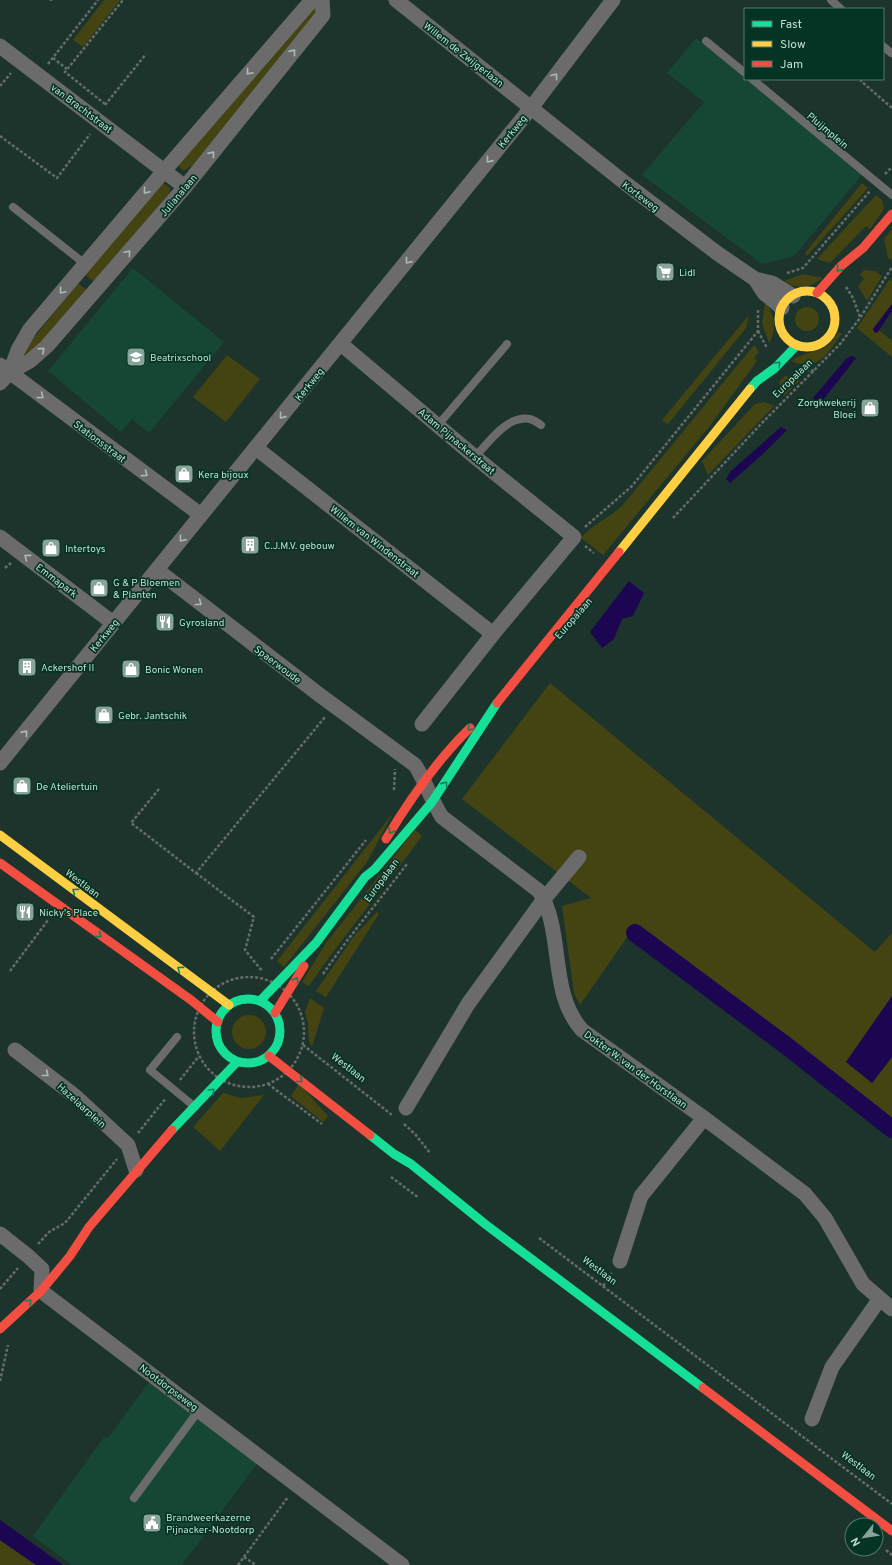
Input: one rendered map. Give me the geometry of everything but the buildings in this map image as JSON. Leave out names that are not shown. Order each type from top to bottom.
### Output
[{"type":"main road","points":[[817,294],[840,266],[863,248],[892,214]]},
{"type":"main road","points":[[854,269],[863,248]]},
{"type":"main road","points":[[776,341],[782,332],[780,316],[782,308],[793,296],[809,291],[823,296],[831,305],[837,295]]},
{"type":"main road","name":"Europalaan","points":[[782,332],[797,345],[806,347],[814,346],[829,337],[835,321],[831,305]]},
{"type":"main road","name":"Europalaan","points":[[365,877],[368,867],[391,831],[428,790],[757,381],[775,368],[797,345]]},
{"type":"main road","name":"Europalaan","points":[[757,381],[762,367]]},
{"type":"main road","name":"Europalaan","points":[[260,1001],[316,942],[365,877],[375,869],[428,790],[460,736],[499,701]]},
{"type":"main road","name":"Westlaan","points":[[0,835],[229,1005]]},
{"type":"main road","points":[[0,862],[191,1000],[218,1022]]},
{"type":"main road","name":"Europalaan","points":[[275,1013],[294,984],[316,942]]},
{"type":"main road","points":[[244,999],[260,1001],[269,1006],[275,1013],[280,1026],[278,1044],[269,1056],[254,1063],[237,1062],[222,1051],[217,1037],[218,1022],[221,1015],[229,1005],[244,999]]},
{"type":"main road","points":[[278,1044],[288,1052]]},
{"type":"main road","points":[[216,1060],[222,1051]]},
{"type":"main road","points":[[269,1056],[394,1154],[411,1164],[491,1229],[892,1532]]},
{"type":"main road","points":[[0,1328],[36,1286],[70,1256],[89,1227],[192,1105],[237,1062]]},
{"type":"main road","points":[[192,1105],[197,1091]]},
{"type":"main road","points":[[398,1144],[411,1164]]},
{"type":"main road","points":[[63,1250],[89,1227]]},
{"type":"street","points":[[3,373],[30,329],[312,0]]},
{"type":"street","name":"Julianalaan","points":[[3,373],[30,361],[47,346],[185,187],[323,15],[322,0]]},
{"type":"street","name":"Willem de Zwijgerlaan","points":[[396,0],[532,108]]},
{"type":"street","name":"Kerkweg","points":[[0,763],[532,108],[613,0]]},
{"type":"street","name":"van Brachtstraat","points":[[0,46],[185,187]]},
{"type":"street","name":"Korteweg","points":[[532,108],[624,183],[717,253],[768,288],[793,296]]},
{"type":"street","name":"Korteweg","points":[[768,288],[782,308]]},
{"type":"street","name":"Adam Pijnackerstraat","points":[[341,344],[475,457],[574,537]]},
{"type":"street","name":"Stationsstraat","points":[[3,373],[201,516]]},
{"type":"street","name":"Willem van Windenstraat","points":[[256,448],[493,634]]},
{"type":"street","name":"Emmapark","points":[[0,537],[113,624]]},
{"type":"street","points":[[422,724],[493,634],[574,537]]},
{"type":"street","name":"Spaerwoude","points":[[156,570],[335,706],[402,754],[415,765],[428,790]]},
{"type":"street","name":"Dokter W. van der Horstlaan","points":[[428,790],[442,817],[530,882],[539,891],[549,914],[565,1002],[575,1022],[582,1030],[704,1118],[810,1198],[825,1218],[864,1284],[879,1300],[892,1309]]},
{"type":"street","points":[[401,1113],[468,1004],[544,900],[579,857]]},
{"type":"street","name":"Hazelaarplein","points":[[15,1050],[75,1096],[128,1145],[136,1170]]},
{"type":"street","points":[[620,1261],[641,1196],[704,1118]]},
{"type":"street","points":[[0,1234],[45,1267],[36,1286]]},
{"type":"street","name":"Nootdorpseweg","points":[[36,1286],[402,1565]]},
{"type":"street","points":[[812,1419],[832,1367],[879,1300]]},
{"type":"lane","points":[[831,0],[840,8]]},
{"type":"lane","points":[[706,41],[744,72]]},
{"type":"lane","name":"Pluijmplein","points":[[753,80],[892,195]]},
{"type":"lane","points":[[13,208],[85,264]]},
{"type":"lane","points":[[438,425],[507,344]]},
{"type":"lane","points":[[475,457],[506,425],[521,419],[530,419],[541,425]]},
{"type":"lane","points":[[177,1037],[150,1070],[192,1105]]},
{"type":"lane","points":[[134,1498],[199,1410]]},
{"type":"path","points":[[39,76],[98,0]]},
{"type":"path","points":[[105,104],[65,72],[123,0]]},
{"type":"path","points":[[0,136],[57,178],[105,104],[146,54]]},
{"type":"path","points":[[53,58],[67,69]]},
{"type":"path","points":[[861,80],[860,81],[892,108]]},
{"type":"path","points":[[574,537],[632,486],[758,331],[758,306],[768,288],[784,275],[803,268],[892,167]]},
{"type":"path","name":"Europalaan","points":[[672,520],[761,424],[836,349],[860,318],[892,267]]},
{"type":"path","points":[[196,873],[335,706]]},
{"type":"path","points":[[394,792],[395,769],[402,754]]},
{"type":"path","points":[[159,789],[131,823],[254,917],[245,950],[262,971]]},
{"type":"path","points":[[211,992],[232,979],[257,977],[369,836]]},
{"type":"path","name":"Europalaan","points":[[320,978],[351,934],[409,862]]},
{"type":"path","points":[[10,971],[59,906]]},
{"type":"path","points":[[298,1006],[302,1002]]},
{"type":"path","name":"Westlaan","points":[[303,1045],[401,1113]]},
{"type":"path","points":[[0,1289],[49,1232],[65,1223],[200,1055]]},
{"type":"path","points":[[403,1124],[415,1134],[433,1156]]},
{"type":"path","name":"Westlaan","points":[[535,1235],[892,1504]]},
{"type":"path","points":[[0,1328],[7,1338],[9,1348],[0,1381]]},
{"type":"path","points":[[238,1565],[296,1485]]},
{"type":"path","points":[[244,1557],[256,1565]]},
{"type":"shaded area","points":[[104,0],[120,0],[83,47],[73,40]]},
{"type":"shaded area","points":[[308,7],[318,7],[317,16],[194,164],[184,171],[179,167],[178,162]]},
{"type":"shaded area","points":[[696,38],[744,78],[744,80],[747,80],[862,175],[794,256],[762,264],[642,175],[704,102],[667,73]]},
{"type":"shaded area","points":[[163,183],[170,188],[170,192],[96,283],[84,274]]},
{"type":"shaded area","points":[[862,183],[868,188],[807,256],[805,253]]},
{"type":"shaded area","points":[[876,195],[882,200],[884,209],[870,229],[866,226],[830,263],[817,259]]},
{"type":"shaded area","points":[[892,229],[892,260],[888,258],[884,239]]},
{"type":"shaded area","name":"Beatrixschool","points":[[133,268],[224,342],[149,433],[132,419],[121,432],[48,371]]},
{"type":"shaded area","points":[[864,270],[875,271],[882,276],[867,301],[858,286],[864,279],[860,275]]},
{"type":"shaded area","points":[[803,274],[823,278],[814,284],[804,287],[794,286],[784,281]]},
{"type":"shaded area","points":[[890,279],[892,281],[892,304],[873,329],[877,333],[879,330],[892,341],[892,357],[857,328]]},
{"type":"shaded area","points":[[78,283],[89,292],[27,361],[20,355]]},
{"type":"shaded area","points":[[765,303],[771,312],[774,322],[772,338],[769,343],[762,323]]},
{"type":"shaded area","points":[[892,304],[892,311],[877,333],[874,332],[873,329]]},
{"type":"shaded area","points":[[807,307],[812,308],[818,314],[818,324],[812,330],[807,331],[802,330],[796,324],[795,319],[796,314],[802,308]]},
{"type":"shaded area","points":[[749,315],[746,328],[668,424],[662,420]]},
{"type":"shaded area","points":[[838,332],[842,334],[827,354],[815,363],[809,365],[791,361],[828,345]]},
{"type":"shaded area","points":[[754,345],[759,352],[754,358],[757,361],[709,427],[603,555],[581,538],[622,506]]},
{"type":"shaded area","points":[[227,355],[260,379],[226,422],[193,397]]},
{"type":"shaded area","points":[[852,356],[856,358],[823,400],[816,402],[813,398],[847,358]]},
{"type":"shaded area","points":[[785,376],[800,380],[784,396],[779,382]]},
{"type":"shaded area","points":[[764,402],[774,406],[708,475],[702,461],[755,404]]},
{"type":"shaded area","points":[[781,427],[787,430],[730,483],[726,479],[731,471]]},
{"type":"shaded area","points":[[629,581],[644,593],[633,616],[622,619],[614,639],[602,648],[590,632]]},
{"type":"shaded area","points":[[550,683],[875,952],[892,933],[892,996],[846,1062],[872,1083],[892,1057],[892,1123],[754,1016],[634,927],[580,1005],[574,993],[562,906],[591,898],[462,799]]},
{"type":"shaded area","points":[[393,813],[367,862],[284,967],[277,961]]},
{"type":"shaded area","points":[[415,830],[422,836],[408,855],[336,948],[309,986],[302,982],[326,943]]},
{"type":"shaded area","points":[[377,912],[379,914],[326,997],[316,991],[354,936]]},
{"type":"shaded area","points":[[892,996],[892,1057],[872,1083],[846,1062]]},
{"type":"shaded area","points":[[310,998],[324,1008],[312,1047],[309,1041],[308,1024],[305,1012]]},
{"type":"shaded area","points":[[246,1015],[252,1015],[256,1016],[263,1022],[266,1032],[265,1039],[259,1046],[252,1049],[246,1049],[242,1048],[235,1042],[232,1035],[232,1029],[233,1025],[239,1018]]},
{"type":"shaded area","points":[[299,1084],[328,1116],[323,1122],[291,1096]]},
{"type":"shaded area","points":[[223,1093],[241,1098],[264,1095],[220,1151],[193,1127]]},
{"type":"shaded area","points":[[152,1378],[259,1461],[182,1565],[72,1565],[33,1536],[104,1437],[108,1438]]},
{"type":"shaded area","points":[[0,1520],[63,1565],[36,1565],[0,1540]]},
{"type":"shaded area","points":[[0,1540],[36,1565],[0,1565]]},
{"type":"waterway","points":[[635,933],[788,1047],[892,1129]]},
{"type":"traffic: fast","points":[[750,389],[757,381],[775,368],[797,345]]},
{"type":"traffic: fast","points":[[260,1001],[316,943],[365,877],[375,869],[432,802],[497,703]]},
{"type":"traffic: fast","points":[[242,999],[254,999],[271,1008],[278,1019],[280,1031],[278,1043],[271,1054],[254,1063],[242,1063],[230,1058],[221,1049],[216,1037],[216,1025],[221,1013],[230,1004],[242,999]]},
{"type":"traffic: fast","points":[[172,1130],[237,1062]]},
{"type":"traffic: fast","points":[[370,1135],[394,1154],[411,1164],[485,1224],[703,1388]]},
{"type":"traffic: slow","points":[[807,291],[818,293],[827,299],[833,308],[835,319],[833,330],[827,339],[818,345],[807,347],[796,345],[787,339],[781,330],[779,319],[781,308],[787,299],[796,293],[807,291]]},
{"type":"traffic: slow","points":[[619,552],[750,389]]},
{"type":"traffic: slow","points":[[0,835],[229,1005]]},
{"type":"traffic: jam","points":[[817,293],[841,266],[863,248],[892,214]]},
{"type":"traffic: jam","points":[[497,703],[619,552]]},
{"type":"traffic: jam","points":[[386,839],[404,809],[424,781],[470,728]]},
{"type":"traffic: jam","points":[[0,863],[191,1000],[218,1022]]},
{"type":"traffic: jam","points":[[275,1013],[304,966]]},
{"type":"traffic: jam","points":[[269,1056],[370,1135]]},
{"type":"traffic: jam","points":[[0,1329],[41,1291],[70,1256],[89,1227],[172,1130]]},
{"type":"traffic: jam","points":[[703,1388],[892,1531]]},
{"type":"place","name":"Lidl","points":[[665,272]]},
{"type":"place","name":"Beatrixschool","points":[[136,357]]},
{"type":"place","name":"Zorgkwekerij Bloei","points":[[870,408]]},
{"type":"place","name":"Kera bijoux","points":[[184,474]]},
{"type":"place","name":"C.J.M.V. gebouw","points":[[250,545]]},
{"type":"place","name":"Intertoys","points":[[51,548]]},
{"type":"place","name":"G & P Bloemen & Planten","points":[[99,588]]},
{"type":"place","name":"Gyrosland","points":[[165,622]]},
{"type":"place","name":"Ackershof II","points":[[27,667]]},
{"type":"place","name":"Bonic Wonen","points":[[131,669]]},
{"type":"place","name":"Gebr. Jantschik","points":[[104,715]]},
{"type":"place","name":"De Ateliertuin","points":[[22,786]]},
{"type":"place","name":"Nicky's Place","points":[[25,912]]},
{"type":"place","name":"Brandweerkazerne Pijnacker-Nootdorp","points":[[152,1523]]}]
